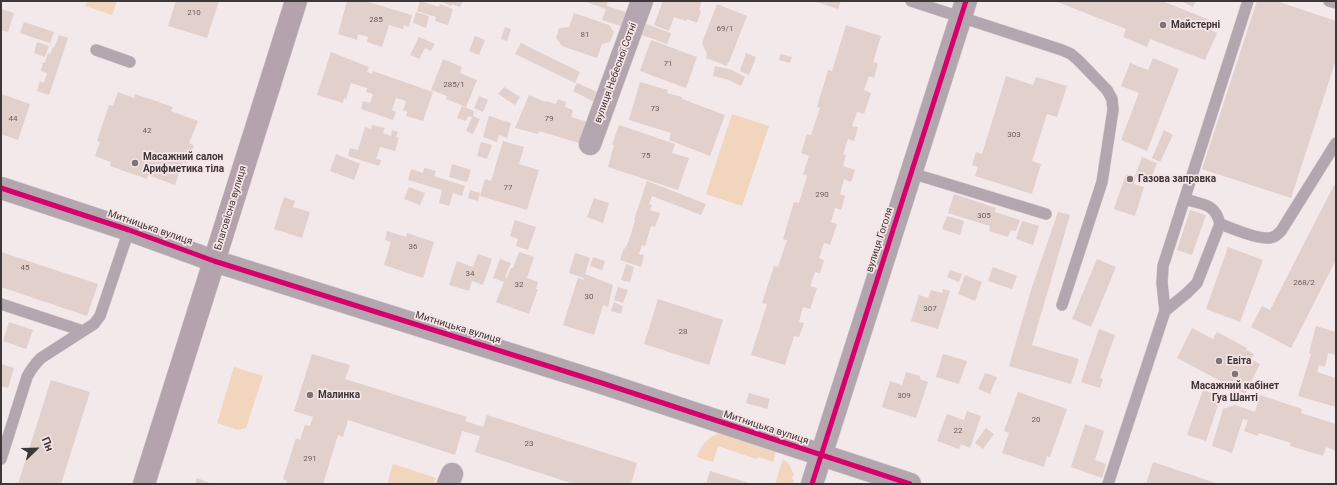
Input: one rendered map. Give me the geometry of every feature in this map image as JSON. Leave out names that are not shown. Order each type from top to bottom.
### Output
[{"type":"main road","name":"Благовісна вулиця","points":[[144,484],[296,1]]},
{"type":"street","name":"вулиця Небесної Сотні","points":[[590,144],[642,1]]},
{"type":"street","name":"вулиця Гоголя","points":[[812,484],[820,455],[964,9]]},
{"type":"street","name":"Митницька вулиця","points":[[1,188],[129,230],[214,260],[599,382],[910,484]]},
{"type":"lane","points":[[911,1],[964,9],[1071,54],[1107,90],[1112,99],[1113,110],[1102,182],[1062,305]]},
{"type":"lane","points":[[1108,484],[1165,311],[1161,275],[1248,1]]},
{"type":"lane","points":[[1329,1],[1336,3]]},
{"type":"lane","points":[[96,50],[130,62]]},
{"type":"lane","points":[[1220,224],[1262,238],[1273,238],[1281,231],[1336,143]]},
{"type":"lane","points":[[911,173],[1046,214]]},
{"type":"lane","points":[[1165,311],[1197,283],[1220,224],[1215,210],[1185,199]]},
{"type":"lane","points":[[1,459],[30,370],[41,358],[94,324],[100,316],[129,230]]},
{"type":"lane","points":[[1,304],[83,331]]},
{"type":"shaded area","points":[[87,1],[117,1],[112,15],[85,6]]},
{"type":"shaded area","points":[[732,114],[769,126],[742,206],[706,194]]},
{"type":"shaded area","points":[[234,367],[263,376],[246,428],[238,430],[217,423]]},
{"type":"shaded area","points":[[719,433],[776,451],[773,462],[759,457],[756,459],[718,446],[713,462],[697,457],[705,442]]},
{"type":"shaded area","points":[[783,459],[789,464],[794,475],[791,478],[794,480],[793,484],[775,484]]},
{"type":"shaded area","points":[[393,464],[436,478],[434,484],[387,484]]},
{"type":"building","points":[[176,1],[219,1],[207,38],[168,26]]},
{"type":"building","points":[[347,1],[365,1],[412,15],[409,27],[404,25],[403,29],[389,25],[382,47],[367,42],[368,37],[358,34],[357,40],[338,34]]},
{"type":"building","points":[[420,1],[439,7],[440,4],[453,9],[448,25],[435,21],[436,17],[417,11]]},
{"type":"building","points":[[440,1],[463,1],[460,7],[452,4],[451,6]]},
{"type":"building","points":[[584,1],[608,1],[606,9]]},
{"type":"building","points":[[663,1],[702,1],[699,10],[701,11],[697,23],[687,19],[686,21],[674,17],[669,31],[654,25]]},
{"type":"building","points":[[814,1],[841,1],[838,9]]},
{"type":"building","name":"Майстерні","points":[[1055,1],[1162,1],[1212,21],[1209,29],[1217,33],[1205,60],[1150,39],[1147,47],[1123,37],[1126,29]]},
{"type":"building","points":[[1180,1],[1196,1],[1193,7]]},
{"type":"building","points":[[1257,1],[1276,1],[1336,21],[1336,60],[1291,198],[1202,169]]},
{"type":"building","points":[[717,4],[747,16],[727,66],[706,58],[707,54],[702,43]]},
{"type":"building","points":[[607,6],[626,12],[621,26],[602,20]]},
{"type":"building","points":[[1,9],[14,13],[8,32],[1,30]]},
{"type":"building","points":[[416,12],[429,16],[426,28],[413,23]]},
{"type":"building","points":[[574,13],[609,25],[614,32],[610,42],[602,44],[597,58],[562,46],[556,38],[559,28],[569,27]]},
{"type":"building","points":[[24,22],[54,32],[50,43],[20,33]]},
{"type":"building","points":[[646,24],[671,33],[667,44],[642,35]]},
{"type":"building","points":[[846,25],[881,36],[873,62],[878,63],[874,78],[869,76],[864,90],[871,93],[864,114],[857,112],[852,126],[858,127],[854,141],[848,139],[843,154],[846,155],[843,166],[855,170],[851,182],[844,179],[840,194],[845,196],[841,210],[835,208],[831,222],[837,224],[830,245],[824,243],[819,258],[824,260],[820,273],[815,272],[810,286],[817,288],[810,309],[803,307],[799,322],[804,323],[799,337],[794,336],[785,365],[751,355],[767,304],[762,303],[774,266],[778,267],[787,240],[783,239],[794,202],[799,203],[807,176],[803,174],[809,156],[801,153],[807,134],[811,135],[820,108],[817,107],[828,70],[832,71]]},
{"type":"building","points":[[505,27],[511,29],[507,41],[501,39]]},
{"type":"building","points":[[59,35],[68,38],[49,95],[37,91],[40,81],[44,83],[47,73],[41,71],[43,62],[45,63],[48,53],[50,54],[53,47],[54,48]]},
{"type":"building","points":[[475,36],[485,40],[479,55],[469,51]]},
{"type":"building","points":[[419,37],[435,44],[431,51],[425,48],[419,59],[410,55]]},
{"type":"building","points":[[651,40],[697,57],[686,88],[640,71]]},
{"type":"building","points":[[37,42],[49,46],[45,57],[34,53]]},
{"type":"building","points":[[521,43],[580,72],[575,83],[515,54]]},
{"type":"building","points":[[331,52],[369,67],[367,72],[372,74],[373,71],[433,92],[423,121],[406,116],[407,112],[403,110],[406,101],[396,98],[392,110],[396,112],[393,120],[361,109],[363,101],[370,103],[373,94],[366,92],[367,88],[351,83],[346,99],[344,98],[343,103],[317,95]]},
{"type":"building","points":[[746,53],[756,57],[749,75],[740,71]]},
{"type":"building","points":[[781,54],[792,57],[790,63],[779,60]]},
{"type":"building","points":[[1153,58],[1179,69],[1147,151],[1121,140],[1139,93],[1121,86],[1130,63],[1148,70]]},
{"type":"building","points":[[443,59],[462,67],[460,73],[477,80],[466,107],[446,99],[447,96],[431,90]]},
{"type":"building","points":[[715,66],[732,70],[745,77],[741,86],[729,80],[713,76]]},
{"type":"building","points":[[1006,76],[1033,85],[1036,77],[1067,86],[1057,117],[1047,114],[1032,161],[1041,164],[1032,194],[975,176],[978,167],[972,165],[976,152],[982,154]]},
{"type":"building","points":[[640,82],[668,90],[667,93],[682,97],[682,99],[725,115],[710,156],[669,140],[671,133],[629,120]]},
{"type":"building","points":[[577,83],[602,94],[598,104],[573,91]]},
{"type":"building","points":[[504,87],[520,97],[515,105],[498,94]]},
{"type":"building","points":[[118,92],[134,98],[135,94],[173,107],[171,111],[198,121],[189,143],[194,145],[187,164],[183,162],[175,185],[148,175],[147,179],[110,166],[111,162],[95,156],[100,142],[97,141],[109,105],[113,106]]},
{"type":"building","points":[[1,94],[30,104],[18,140],[1,134]]},
{"type":"building","points":[[529,95],[545,102],[556,104],[558,99],[566,102],[565,107],[573,110],[571,117],[588,122],[582,144],[539,131],[538,134],[515,128]]},
{"type":"building","points":[[479,96],[488,100],[483,112],[474,108]]},
{"type":"building","points":[[462,106],[474,111],[473,116],[480,119],[473,134],[466,131],[472,117],[468,116],[466,121],[457,118]]},
{"type":"building","points":[[489,116],[511,123],[507,138],[499,135],[497,142],[483,137]]},
{"type":"building","points":[[372,125],[385,128],[383,133],[391,136],[392,130],[398,132],[396,137],[399,138],[395,151],[380,147],[376,159],[381,160],[379,166],[348,156],[350,148],[358,150],[365,127],[371,129]]},
{"type":"building","points":[[619,125],[675,144],[672,153],[689,158],[678,190],[608,167],[614,145],[612,145]]},
{"type":"building","points":[[1164,130],[1173,135],[1160,162],[1152,158]]},
{"type":"building","points":[[503,141],[524,147],[519,164],[539,170],[527,210],[480,196],[485,179],[491,181]]},
{"type":"building","points":[[481,142],[492,145],[487,159],[477,156]]},
{"type":"building","points":[[336,154],[360,164],[354,180],[330,171]]},
{"type":"building","points":[[1142,157],[1157,163],[1150,181],[1135,176]]},
{"type":"building","points":[[452,164],[471,170],[467,182],[449,177]]},
{"type":"building","points":[[424,168],[436,171],[434,176],[465,186],[462,196],[453,193],[449,206],[439,203],[442,190],[408,180],[411,169],[423,173]]},
{"type":"building","points":[[1126,174],[1136,177],[1134,184],[1144,187],[1135,216],[1114,209]]},
{"type":"building","points":[[647,181],[706,204],[701,215],[652,196],[649,204],[652,205],[650,210],[660,213],[655,227],[651,226],[645,246],[642,245],[639,254],[644,255],[641,267],[620,260],[624,248],[625,249],[629,240]]},
{"type":"building","points":[[1334,185],[1336,186],[1336,260],[1291,348],[1251,327],[1262,306],[1270,310]]},
{"type":"building","points":[[409,187],[425,193],[420,205],[404,199]]},
{"type":"building","points":[[470,190],[480,193],[478,201],[468,198]]},
{"type":"building","points":[[954,194],[996,208],[995,212],[1020,220],[1016,231],[1011,230],[1008,237],[989,231],[990,226],[948,213]]},
{"type":"building","points":[[284,197],[295,201],[293,207],[310,212],[302,238],[274,229]]},
{"type":"building","points":[[594,198],[609,203],[603,223],[587,217]]},
{"type":"building","points":[[1190,210],[1206,215],[1192,255],[1177,250]]},
{"type":"building","points":[[1058,212],[1070,215],[1032,345],[1079,359],[1071,384],[1009,366],[1032,287]]},
{"type":"building","points":[[947,216],[964,221],[960,235],[942,229]]},
{"type":"building","points":[[515,220],[536,227],[528,250],[516,246],[518,239],[510,236]]},
{"type":"building","points":[[1022,221],[1039,226],[1033,245],[1016,239]]},
{"type":"building","points":[[387,231],[406,237],[407,233],[434,242],[423,278],[384,265],[391,242],[385,240]]},
{"type":"building","points":[[1228,247],[1263,260],[1240,322],[1206,309]]},
{"type":"building","points":[[1,252],[98,284],[87,316],[1,287]]},
{"type":"building","points":[[519,252],[534,257],[527,278],[538,282],[536,289],[538,289],[529,314],[496,302],[504,282],[493,278],[500,259],[511,263],[505,277],[507,278],[511,268],[513,268]]},
{"type":"building","points":[[575,253],[590,258],[585,274],[613,285],[608,307],[603,305],[594,335],[563,325],[578,278],[584,280],[584,278],[569,273]]},
{"type":"building","points":[[478,254],[492,259],[483,285],[472,281],[469,291],[449,285],[457,261],[473,267]]},
{"type":"building","points":[[593,257],[605,261],[602,270],[590,266]]},
{"type":"building","points":[[1097,259],[1116,267],[1091,327],[1072,319]]},
{"type":"building","points":[[626,264],[634,267],[630,282],[621,280]]},
{"type":"building","points":[[993,267],[1017,276],[1012,289],[988,281]]},
{"type":"building","points":[[950,270],[962,274],[959,282],[947,277]]},
{"type":"building","points":[[965,275],[982,282],[975,301],[958,294]]},
{"type":"building","points":[[618,287],[628,290],[623,303],[614,300]]},
{"type":"building","points":[[943,289],[950,291],[938,329],[911,321],[919,295],[928,298],[931,290],[942,293]]},
{"type":"building","points":[[658,299],[723,320],[709,365],[644,344]]},
{"type":"building","points":[[614,302],[623,306],[621,314],[611,311]]},
{"type":"building","points":[[9,322],[33,330],[26,349],[3,341]]},
{"type":"building","points":[[1316,326],[1336,332],[1336,355],[1328,353],[1325,367],[1319,365],[1317,372],[1336,378],[1336,407],[1298,396],[1311,354],[1309,353]]},
{"type":"building","name":"Евіта","points":[[1192,328],[1213,339],[1217,332],[1247,348],[1246,350],[1254,354],[1251,359],[1260,364],[1245,394],[1177,358]]},
{"type":"building","points":[[1099,329],[1115,335],[1100,378],[1103,379],[1100,388],[1081,382]]},
{"type":"building","points":[[312,354],[350,365],[345,379],[467,417],[465,421],[483,427],[487,415],[637,463],[631,484],[574,484],[475,452],[480,436],[462,431],[455,455],[348,420],[343,437],[338,435],[323,484],[286,484],[287,481],[283,479],[296,438],[300,440],[305,425],[310,426],[313,417],[294,411]]},
{"type":"building","points":[[943,354],[967,361],[959,384],[936,377]]},
{"type":"building","points":[[1,364],[14,368],[8,388],[1,386]]},
{"type":"building","points":[[906,372],[920,376],[920,379],[928,382],[916,418],[882,407],[890,381],[902,385]]},
{"type":"building","points":[[985,373],[997,377],[990,394],[978,389]]},
{"type":"building","points":[[51,380],[90,392],[61,484],[18,484]]},
{"type":"building","points":[[1203,390],[1221,396],[1206,441],[1187,435]]},
{"type":"building","points":[[1018,392],[1067,409],[1050,457],[1047,456],[1044,467],[1002,453],[1009,433],[1004,431]]},
{"type":"building","points":[[749,393],[770,399],[767,409],[746,403]]},
{"type":"building","points":[[1260,395],[1302,409],[1301,413],[1336,424],[1336,451],[1326,447],[1323,456],[1290,446],[1291,443],[1259,433],[1258,436],[1244,431],[1248,420],[1243,419],[1232,453],[1212,446],[1223,409],[1235,405],[1255,412]]},
{"type":"building","points":[[967,411],[981,416],[970,448],[961,444],[959,449],[937,441],[947,414],[964,420]]},
{"type":"building","points":[[1085,424],[1104,431],[1095,460],[1106,464],[1102,478],[1071,467]]},
{"type":"building","points":[[986,428],[994,434],[983,449],[975,443]]},
{"type":"building","points":[[1153,462],[1219,484],[1146,484]]},
{"type":"building","points":[[710,471],[752,484],[706,484]]},
{"type":"building","points":[[197,478],[212,484],[195,484]]},
{"type":"cycle path","points":[[812,484],[966,1]]},
{"type":"cycle path","points":[[1,188],[129,230],[214,261],[599,382],[910,484]]},
{"type":"place","name":"Майстерні","points":[[1163,25]]},
{"type":"place","name":"Масажний салон Арифметика тіла","points":[[135,163]]},
{"type":"place","name":"Газова заправка","points":[[1130,179]]},
{"type":"place","name":"Евіта","points":[[1219,361]]},
{"type":"place","name":"Масажний кабінет Гуа Шанті","points":[[1235,374]]},
{"type":"place","name":"Малинка","points":[[310,395]]}]
